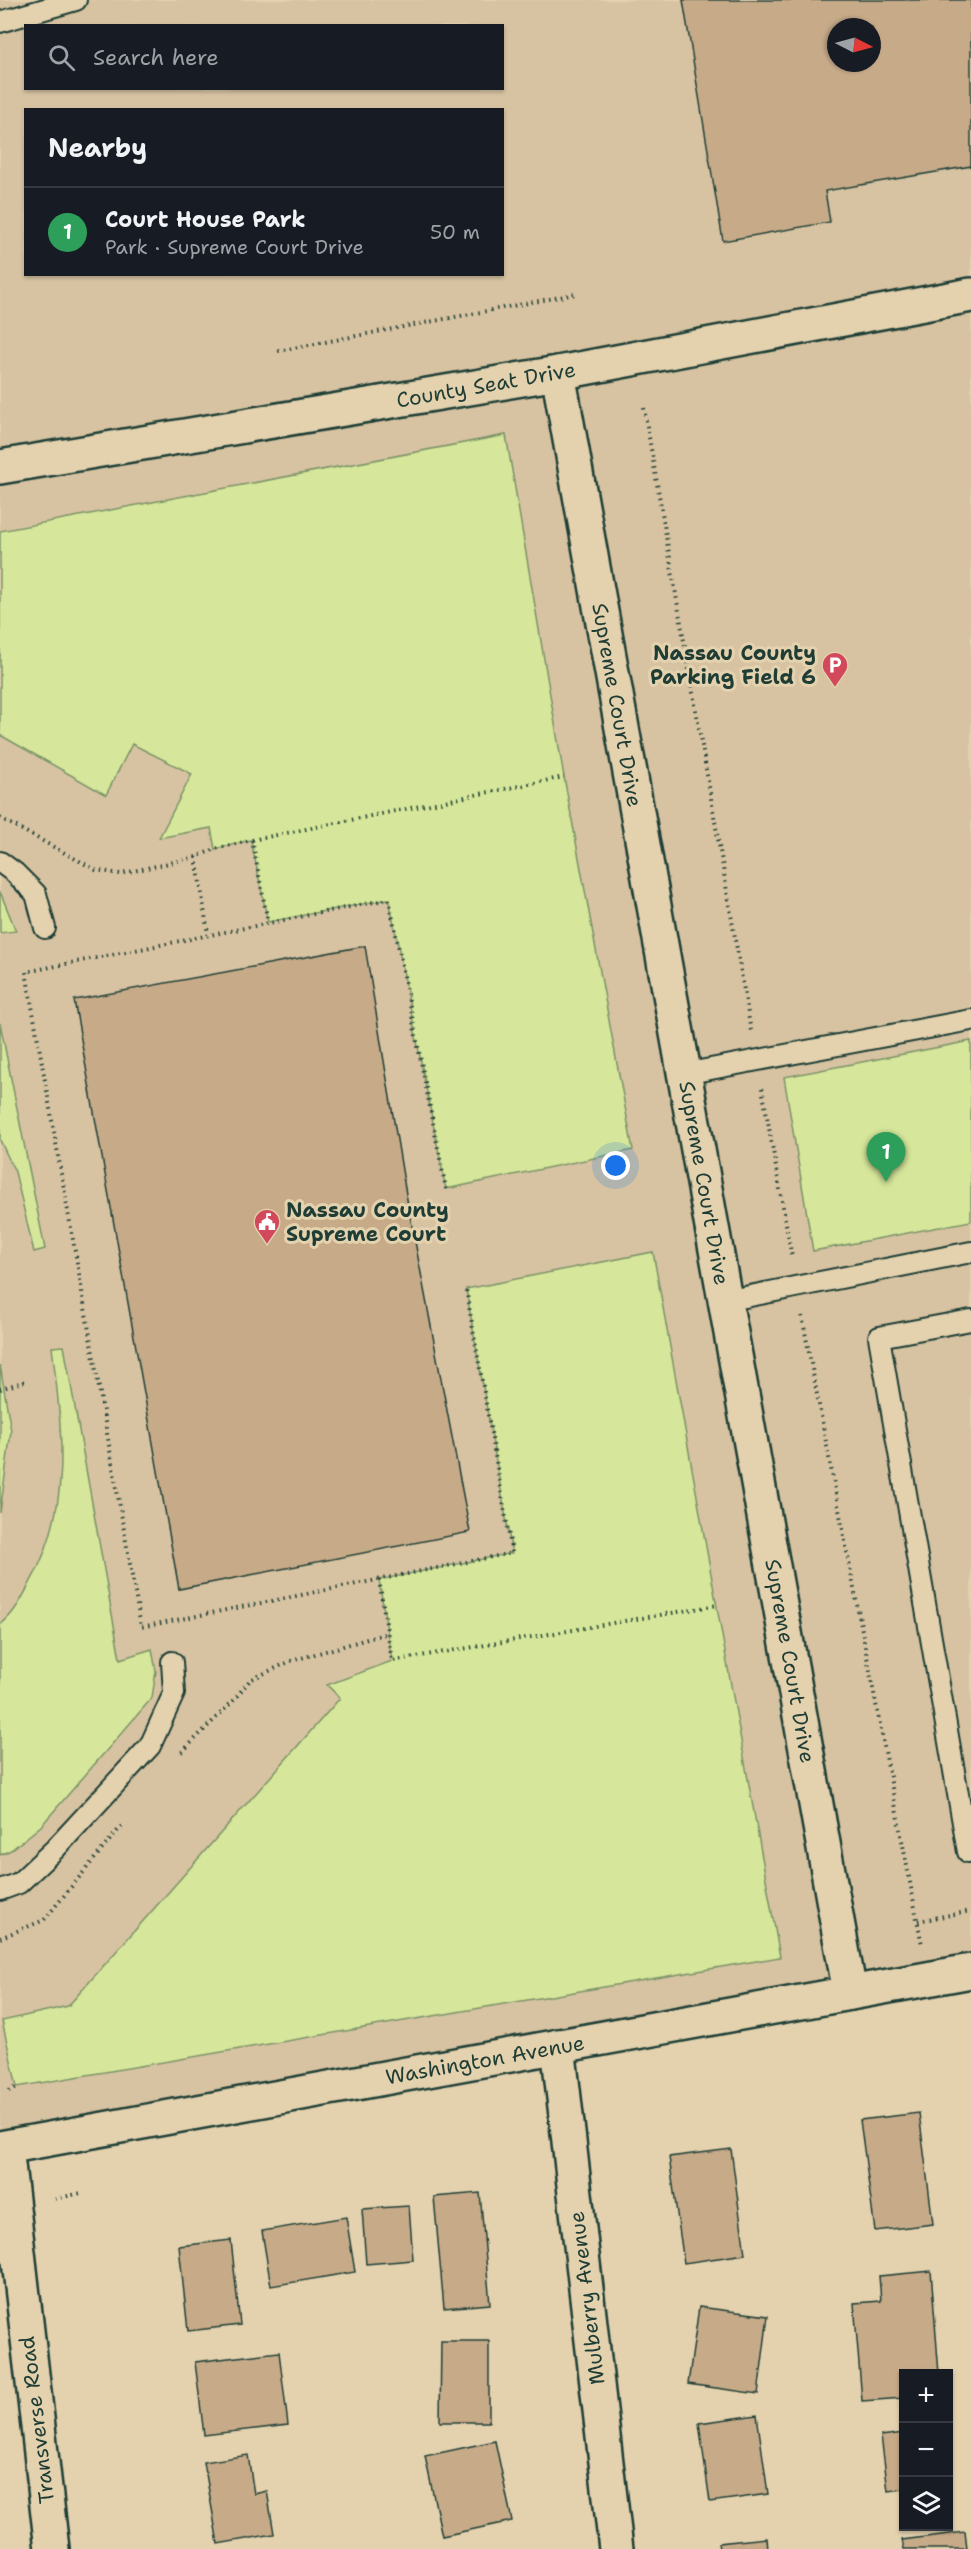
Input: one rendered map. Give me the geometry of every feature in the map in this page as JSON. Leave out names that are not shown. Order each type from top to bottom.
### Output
[{"type":"street","name":"County Seat Drive","points":[[0,467],[558,373],[971,295]]},
{"type":"street","name":"Supreme Court Drive","points":[[558,373],[850,1993]]},
{"type":"street","name":"Washington Avenue","points":[[3,2147],[971,1971]]},
{"type":"street","name":"Mulberry Avenue","points":[[558,2046],[616,2549]]},
{"type":"street","name":"Transverse Road","points":[[3,2147],[52,2549]]},
{"type":"lane","points":[[0,22],[75,0]]},
{"type":"lane","points":[[0,862],[36,894],[45,928]]},
{"type":"lane","points":[[684,1074],[971,1020]]},
{"type":"lane","points":[[725,1301],[971,1252]]},
{"type":"lane","points":[[971,1320],[879,1336],[968,1852],[971,1851]]},
{"type":"lane","points":[[0,1890],[19,1882],[55,1849],[150,1746],[174,1693],[172,1662]]},
{"type":"path","points":[[278,351],[575,294]]},
{"type":"path","points":[[644,408],[797,1286],[928,1979]]},
{"type":"path","points":[[0,818],[96,870],[120,874],[252,840],[564,777]]},
{"type":"path","points":[[252,840],[268,922]]},
{"type":"path","points":[[196,856],[208,934]]},
{"type":"path","points":[[446,1189],[389,899],[26,972],[141,1627],[512,1553],[466,1289]]},
{"type":"path","points":[[0,1389],[26,1381]]},
{"type":"path","points":[[379,1580],[392,1661],[718,1605]]},
{"type":"path","points":[[181,1754],[233,1701],[250,1680],[291,1661],[388,1633]]},
{"type":"path","points":[[0,1938],[44,1920],[128,1818]]},
{"type":"path","points":[[918,1921],[971,1911]]},
{"type":"path","points":[[9,2091],[18,2087]]},
{"type":"path","points":[[55,2199],[81,2193]]},
{"type":"shaded area","points":[[0,0],[971,0],[971,1971],[0,2148]]},
{"type":"green space","points":[[506,435],[564,777],[633,1150],[446,1189],[389,899],[268,922],[251,840],[215,849],[211,828],[159,838],[192,774],[132,744],[106,795],[0,735],[0,531]]},
{"type":"green space","points":[[1,894],[16,931],[0,933]]},
{"type":"green space","points":[[0,1023],[45,1249],[34,1252],[15,1172],[0,1140]]},
{"type":"green space","points":[[971,1041],[971,1221],[813,1251],[784,1077]]},
{"type":"green space","points":[[653,1252],[780,1957],[17,2087],[2,2021],[68,2006],[340,1698],[327,1685],[392,1661],[379,1580],[512,1553],[466,1289]]},
{"type":"green space","points":[[64,1346],[120,1659],[152,1649],[156,1671],[152,1698],[41,1826],[11,1850],[0,1855],[0,1625],[13,1611],[26,1591],[43,1556],[53,1527],[61,1469],[61,1439],[52,1347]]},
{"type":"green space","points":[[0,1365],[11,1431],[0,1513]]},
{"type":"building","points":[[683,0],[971,0],[971,166],[825,191],[830,222],[723,241]]},
{"type":"building","name":"Nassau County Supreme Court","points":[[365,946],[406,1194],[470,1532],[179,1589],[74,1000]]},
{"type":"building","points":[[919,2113],[933,2224],[875,2231],[860,2120]]},
{"type":"building","points":[[731,2149],[745,2254],[684,2263],[669,2157]]},
{"type":"building","points":[[480,2193],[490,2304],[444,2308],[434,2197]]},
{"type":"building","points":[[409,2206],[413,2260],[366,2264],[362,2209]]},
{"type":"building","points":[[346,2217],[355,2272],[271,2286],[262,2231]]},
{"type":"building","points":[[231,2240],[240,2325],[188,2331],[179,2246]]},
{"type":"building","points":[[931,2271],[939,2369],[899,2369],[899,2398],[862,2401],[854,2303],[881,2301],[879,2276]]},
{"type":"building","points":[[699,2307],[768,2316],[758,2394],[688,2384]]},
{"type":"building","points":[[441,2341],[489,2341],[489,2422],[440,2422]]},
{"type":"building","points":[[279,2352],[288,2425],[204,2435],[195,2362]]},
{"type":"building","points":[[757,2415],[768,2494],[710,2502],[699,2423]]},
{"type":"building","points":[[899,2434],[899,2490],[888,2491],[881,2436]]},
{"type":"building","points":[[495,2441],[512,2521],[442,2536],[425,2456]]},
{"type":"building","points":[[248,2455],[254,2494],[267,2491],[274,2534],[218,2544],[204,2462]]},
{"type":"building","points":[[965,2532],[967,2549],[904,2549],[902,2540]]},
{"type":"building","points":[[767,2538],[768,2549],[719,2549],[718,2543]]},
{"type":"place","name":"Nassau County Parking Field 6","points":[[835,688]]},
{"type":"place","name":"Court House Park","points":[[886,1182]]},
{"type":"place","name":"Nassau County Supreme Court","points":[[267,1245]]}]
